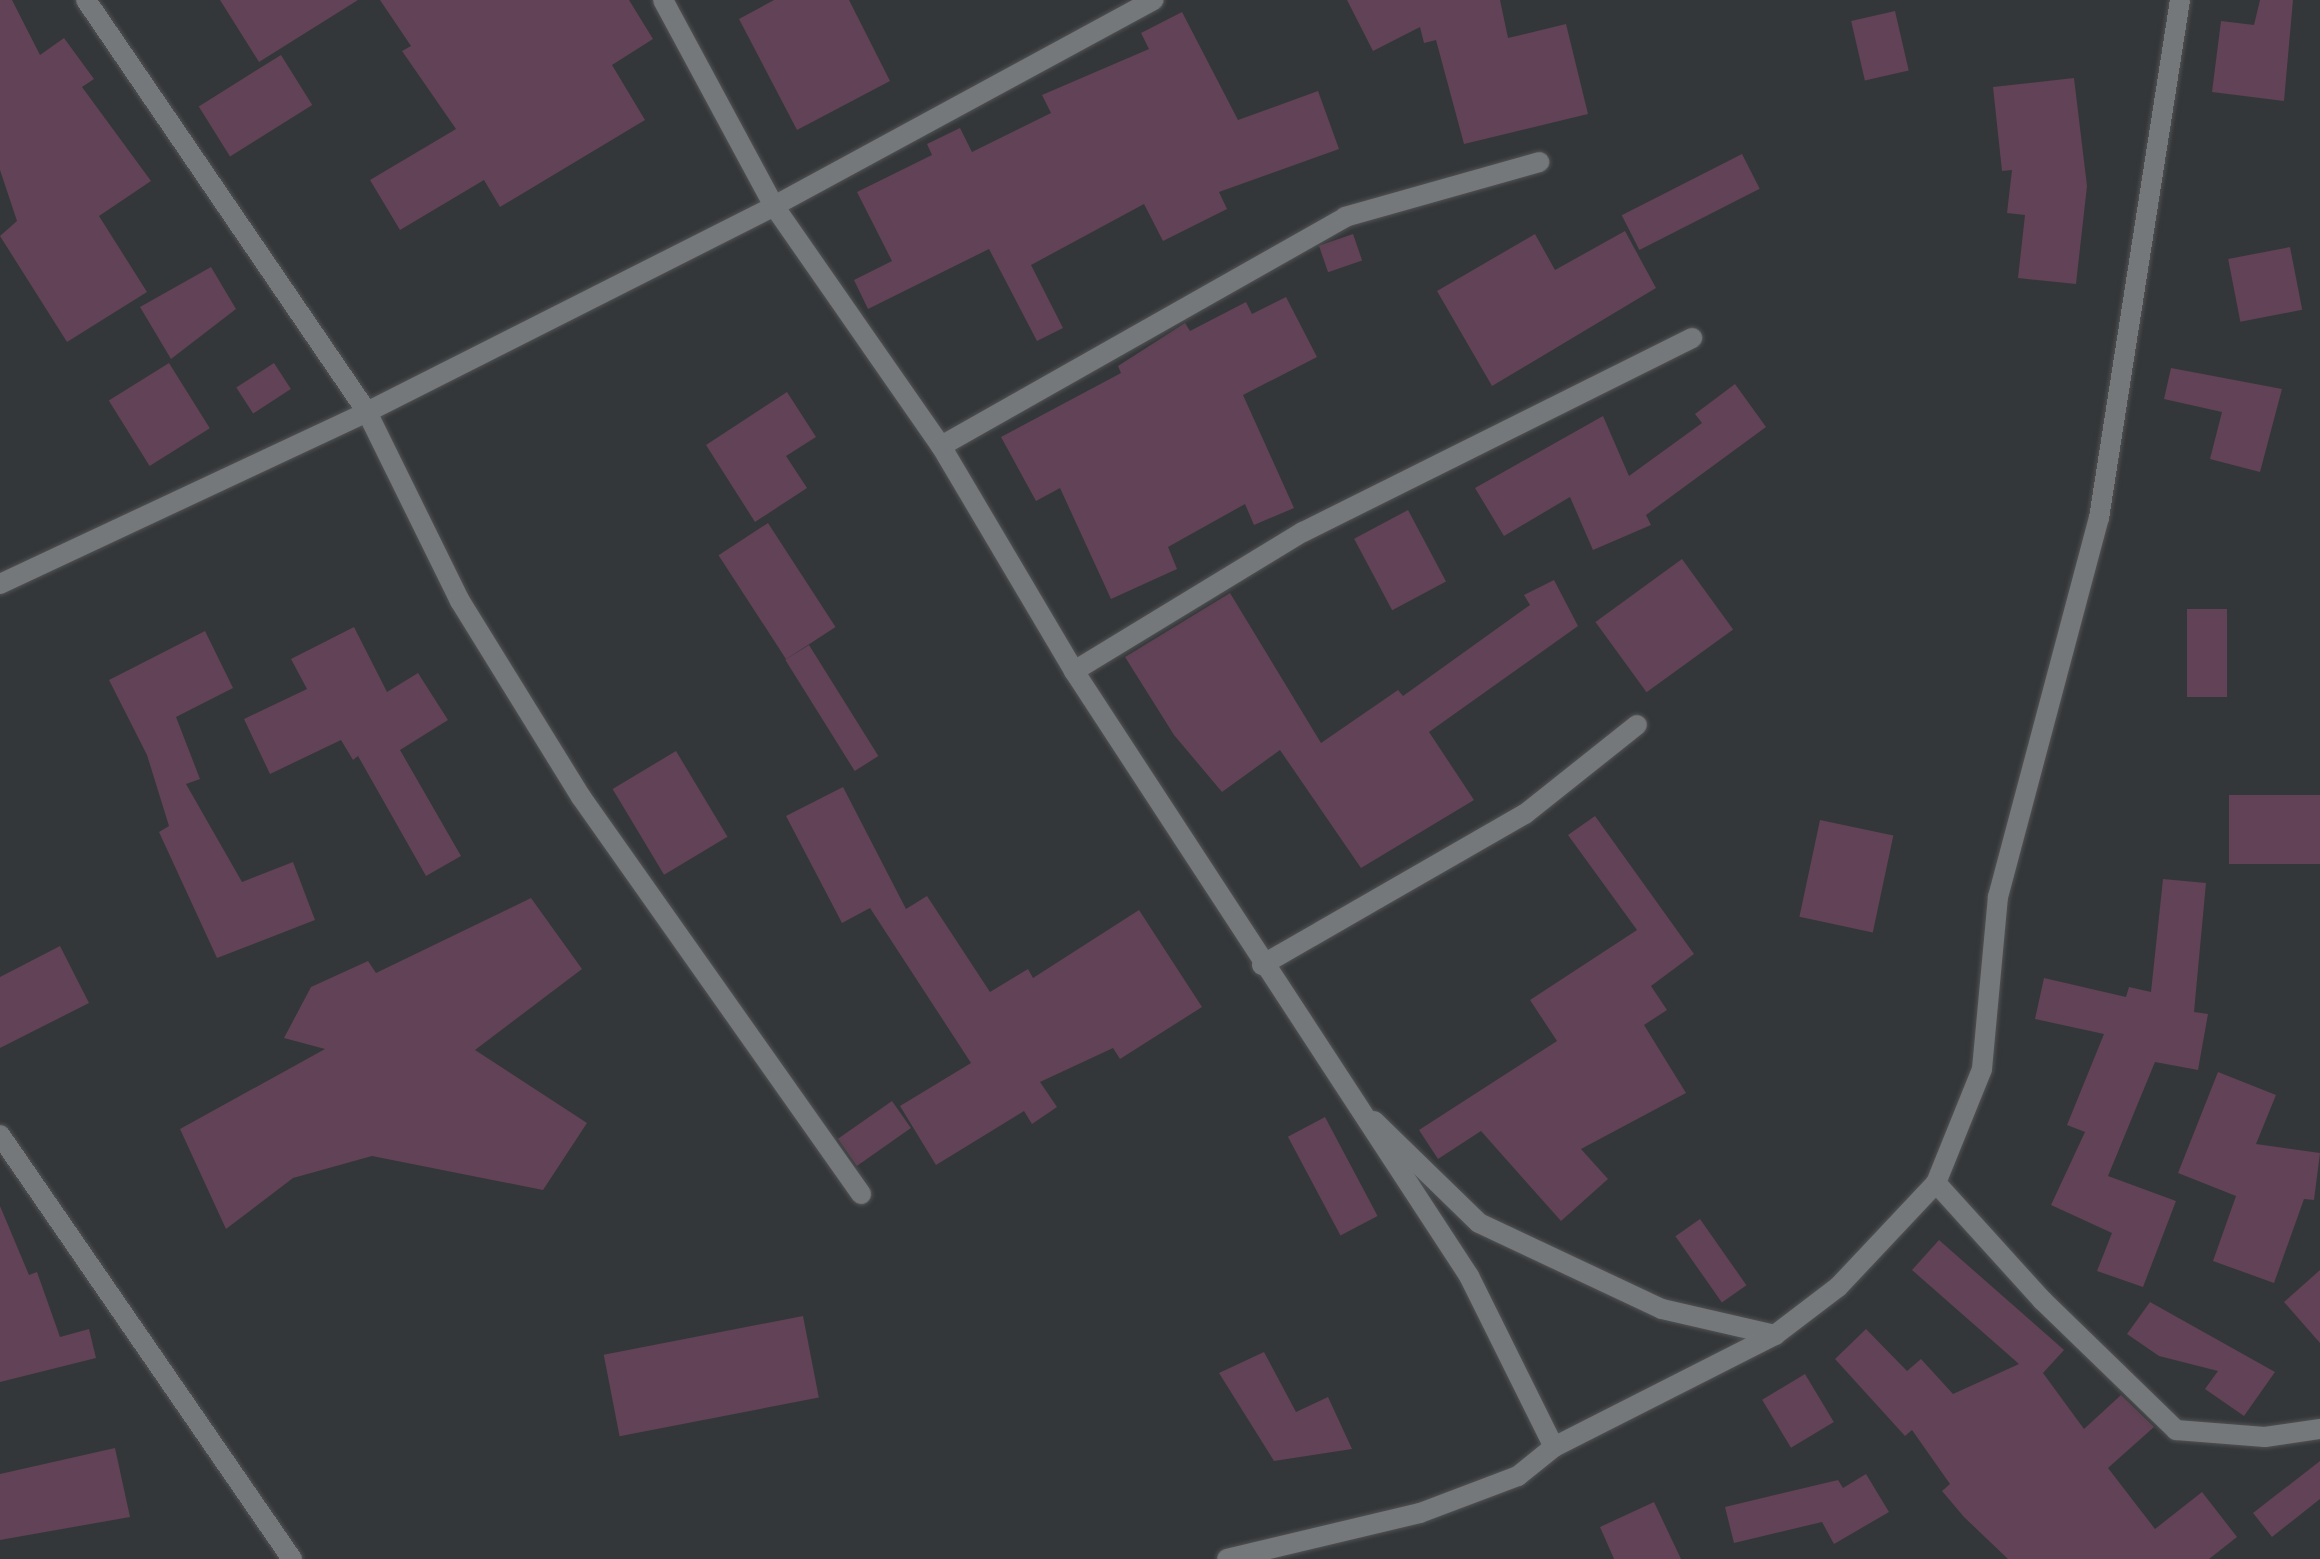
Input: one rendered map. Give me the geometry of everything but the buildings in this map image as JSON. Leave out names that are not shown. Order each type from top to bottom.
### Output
[{"type":"street","points":[[86,0],[367,412],[460,601],[581,797],[861,1194]]},
{"type":"street","points":[[663,0],[774,206],[941,446],[1074,671],[1343,1090],[1469,1276],[1554,1447]]},
{"type":"street","points":[[0,584],[367,412],[774,206],[1154,0]]},
{"type":"street","points":[[1227,1559],[1420,1513],[1518,1476],[1554,1447],[1775,1335],[1838,1287],[1936,1183],[1982,1069],[1998,897],[2099,518],[2180,0]]},
{"type":"street","points":[[941,446],[1345,217],[1539,162]]},
{"type":"street","points":[[1074,671],[1303,532],[1692,338]]},
{"type":"street","points":[[1262,965],[1525,814],[1637,725]]},
{"type":"street","points":[[1343,1090],[1479,1223],[1662,1309],[1775,1335]]},
{"type":"street","points":[[0,1135],[292,1559]]},
{"type":"street","points":[[1936,1183],[2042,1300],[2176,1430],[2265,1437],[2320,1429]]}]
